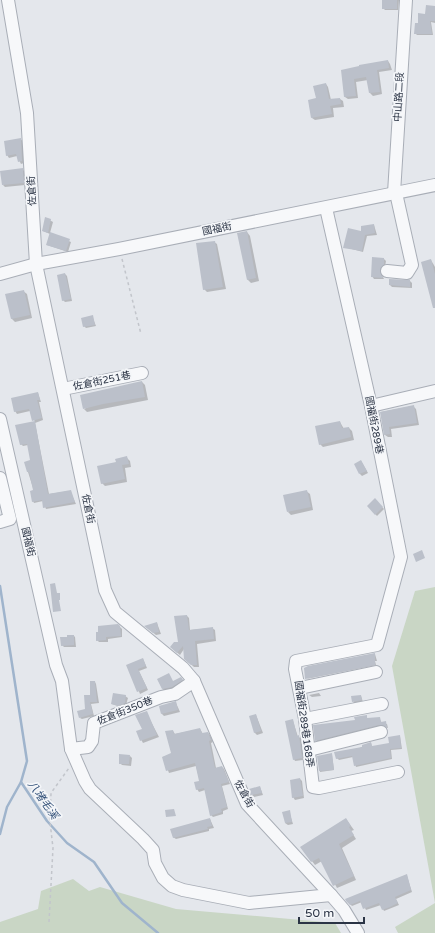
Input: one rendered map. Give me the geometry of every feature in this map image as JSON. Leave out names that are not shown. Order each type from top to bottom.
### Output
[{"type":"street","name":"佐倉街","points":[[8,0],[28,113],[36,264],[105,590],[115,612],[183,668],[194,681],[247,804],[344,910],[358,933]]},
{"type":"street","name":"中山路二段","points":[[387,271],[407,273],[412,265],[395,193],[406,0]]},
{"type":"street","name":"國福街","points":[[0,274],[36,264],[119,249],[435,185]]},
{"type":"street","name":"國福街289巷","points":[[326,208],[371,406],[401,558],[379,642]]},
{"type":"street","name":"佐倉街251巷","points":[[62,390],[142,373]]},
{"type":"street","points":[[371,406],[435,391]]},
{"type":"street","name":"國福街","points":[[0,419],[1,433],[56,665],[62,681],[73,755],[90,789],[153,850],[155,863],[163,878],[172,886],[183,890],[249,903],[331,895]]},
{"type":"street","points":[[0,478],[5,521]]},
{"type":"street","name":"國福街289巷168弄","points":[[379,642],[374,646],[296,661],[313,787],[319,788],[398,772]]},
{"type":"street","points":[[300,688],[376,672]]},
{"type":"street","name":"佐倉街350巷","points":[[73,755],[88,746],[92,741],[94,724],[161,697],[175,694],[194,681]]},
{"type":"street","points":[[305,719],[382,704]]},
{"type":"street","points":[[309,750],[381,732]]},
{"type":"path","points":[[119,249],[141,334]]},
{"type":"path","points":[[49,922],[53,848],[50,822],[51,793],[73,755]]},
{"type":"green space","points":[[435,587],[435,903],[392,666],[415,591]]},
{"type":"green space","points":[[73,879],[89,891],[100,887],[176,909],[335,923],[341,933],[0,933],[0,922],[38,909],[41,891]]},
{"type":"green space","points":[[435,903],[435,933],[398,933],[395,927]]},
{"type":"building","points":[[382,0],[397,0],[397,9],[382,9]]},
{"type":"building","points":[[426,5],[435,6],[435,21],[430,21],[432,34],[414,34],[415,23],[418,23],[418,13],[425,14]]},
{"type":"building","points":[[388,60],[389,68],[377,70],[380,92],[369,93],[366,77],[354,79],[356,96],[344,97],[341,70]]},
{"type":"building","points":[[326,83],[329,99],[340,98],[341,104],[330,106],[332,114],[311,118],[308,100],[316,98],[313,86]]},
{"type":"building","points":[[21,138],[22,161],[18,162],[16,154],[6,156],[4,141]]},
{"type":"building","points":[[23,168],[24,183],[2,185],[0,171]]},
{"type":"building","points":[[45,217],[51,219],[48,233],[42,231]]},
{"type":"building","points":[[374,224],[375,233],[365,235],[362,251],[343,248],[348,228],[361,231],[361,226]]},
{"type":"building","points":[[247,231],[256,278],[247,280],[237,233]]},
{"type":"building","points":[[50,232],[70,239],[66,251],[46,245]]},
{"type":"building","points":[[215,241],[223,287],[203,290],[196,243]]},
{"type":"building","points":[[372,257],[384,258],[384,264],[380,271],[383,278],[371,277]]},
{"type":"building","points":[[431,259],[435,274],[435,308],[433,308],[421,262]]},
{"type":"building","points":[[65,273],[71,299],[62,301],[57,275]]},
{"type":"building","points":[[389,279],[410,280],[410,287],[389,285]]},
{"type":"building","points":[[24,290],[30,315],[11,319],[5,294]]},
{"type":"building","points":[[93,315],[95,325],[83,327],[81,318]]},
{"type":"building","points":[[142,381],[145,397],[83,409],[80,395]]},
{"type":"building","points":[[38,392],[40,400],[37,400],[42,418],[32,421],[29,409],[14,412],[11,398]]},
{"type":"building","points":[[414,405],[417,423],[389,427],[390,434],[384,435],[380,412]]},
{"type":"building","points":[[35,421],[48,494],[71,490],[75,502],[43,508],[42,500],[32,502],[30,491],[33,490],[29,472],[27,472],[24,462],[30,460],[27,444],[20,445],[15,425]]},
{"type":"building","points":[[340,421],[342,428],[349,427],[351,437],[319,445],[315,426]]},
{"type":"building","points":[[127,456],[129,464],[122,465],[125,479],[101,484],[97,466],[116,462],[115,459]]},
{"type":"building","points":[[361,460],[367,471],[359,474],[354,464]]},
{"type":"building","points":[[307,490],[311,507],[287,512],[283,495]]},
{"type":"building","points":[[375,498],[383,507],[375,515],[367,506]]},
{"type":"building","points":[[422,550],[425,558],[416,562],[413,554]]},
{"type":"building","points":[[55,583],[57,593],[60,593],[59,600],[61,611],[53,612],[50,584]]},
{"type":"building","points":[[187,615],[189,630],[213,627],[214,639],[195,641],[197,665],[191,665],[184,659],[183,646],[177,653],[170,647],[174,642],[178,642],[174,616]]},
{"type":"building","points":[[157,622],[159,632],[153,633],[144,626]]},
{"type":"building","points":[[118,624],[120,626],[121,636],[106,637],[106,640],[96,641],[98,626]]},
{"type":"building","points":[[67,635],[74,635],[74,645],[61,646],[60,637],[67,637]]},
{"type":"building","points":[[375,653],[375,665],[305,679],[304,668],[308,666]]},
{"type":"building","points":[[143,658],[146,666],[138,669],[147,688],[137,692],[126,665]]},
{"type":"building","points":[[169,673],[173,681],[181,677],[183,680],[172,687],[162,689],[157,679]]},
{"type":"building","points":[[90,681],[95,681],[97,702],[90,702],[93,714],[79,718],[77,711],[85,709],[84,695],[90,695]]},
{"type":"building","points":[[113,693],[126,695],[125,703],[118,706],[111,704]]},
{"type":"building","points":[[361,695],[362,700],[352,702],[351,696]]},
{"type":"building","points":[[176,701],[178,710],[161,714],[159,706]]},
{"type":"building","points":[[147,711],[157,735],[140,741],[136,731],[142,729],[135,715]]},
{"type":"building","points":[[256,714],[261,731],[254,733],[249,716]]},
{"type":"building","points":[[367,715],[367,718],[380,717],[381,722],[386,721],[387,728],[379,725],[315,741],[313,725],[355,720],[354,717]]},
{"type":"building","points":[[293,719],[297,736],[299,735],[302,758],[293,760],[285,721]]},
{"type":"building","points":[[200,728],[202,733],[208,732],[211,740],[209,741],[215,768],[222,766],[229,782],[221,784],[227,807],[221,809],[222,812],[210,816],[204,788],[196,790],[194,782],[199,781],[195,763],[166,771],[162,757],[171,753],[165,731],[173,730],[174,734]]},
{"type":"building","points":[[400,735],[401,748],[390,749],[391,758],[354,766],[352,756],[336,759],[334,752],[362,747],[362,745],[371,742],[372,746],[389,743],[388,737]]},
{"type":"building","points":[[332,753],[334,770],[319,771],[317,756]]},
{"type":"building","points":[[119,754],[130,755],[129,764],[119,764]]},
{"type":"building","points":[[300,778],[303,796],[292,798],[290,780]]},
{"type":"building","points":[[260,786],[262,793],[251,795],[249,789]]},
{"type":"building","points":[[174,809],[176,816],[166,817],[165,810]]},
{"type":"building","points":[[290,810],[292,822],[285,823],[282,812]]},
{"type":"building","points":[[210,818],[212,826],[207,827],[208,829],[173,838],[170,829]]},
{"type":"building","points":[[346,818],[354,835],[339,844],[354,876],[333,886],[319,858],[311,862],[300,847]]},
{"type":"building","points":[[407,874],[411,890],[395,897],[398,903],[390,907],[382,910],[379,903],[363,909],[360,901],[350,905],[345,899]]},
{"type":"waterway","name":"八堵毛溪","points":[[0,586],[27,761],[21,782],[47,821],[67,843],[94,862],[122,903],[158,933]]},
{"type":"waterway","points":[[0,834],[7,807],[21,782]]}]
